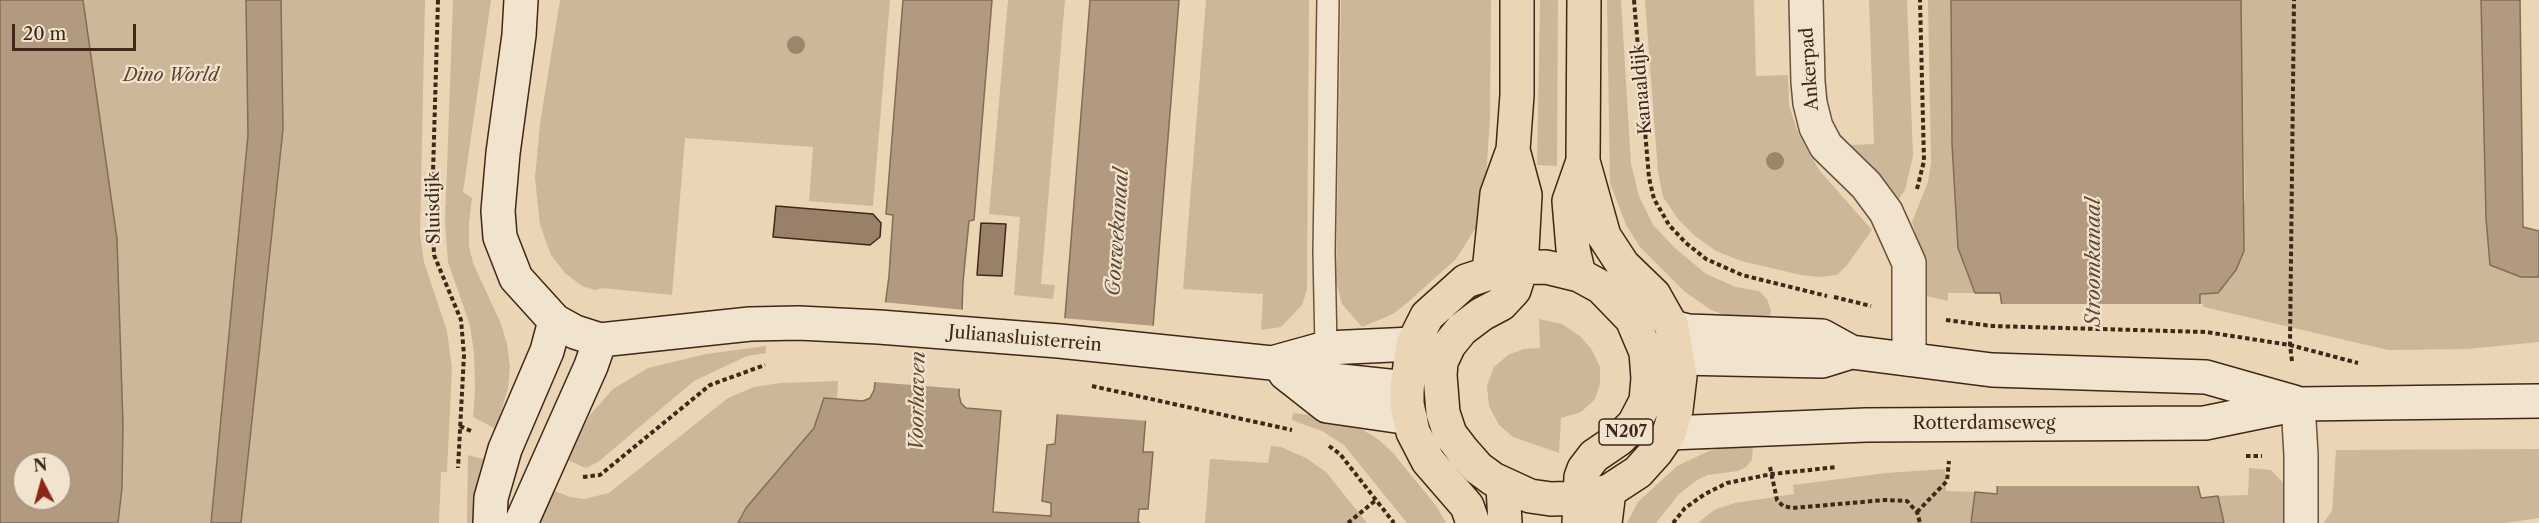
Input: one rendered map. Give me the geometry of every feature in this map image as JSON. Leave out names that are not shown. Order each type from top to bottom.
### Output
[{"type":"main road","points":[[521,0],[519,35],[503,153],[498,211],[500,237],[516,278],[555,321],[575,332],[600,340],[591,366],[521,523]]},
{"type":"main road","points":[[519,35],[530,0]]},
{"type":"main road","points":[[1489,272],[1497,194],[1513,150],[1517,95],[1517,0]]},
{"type":"main road","points":[[1584,0],[1583,161],[1604,236],[1623,265],[1654,295],[1676,342],[1646,352]]},
{"type":"main road","name":"Ankerpad","points":[[1806,0],[1808,82],[1816,127],[1826,146],[1866,185],[1886,212],[1909,263],[1909,359]]},
{"type":"main road","points":[[1513,150],[1524,195],[1521,268],[1514,290],[1502,304],[1469,324],[1449,345],[1441,362],[1439,391],[1443,412],[1450,434],[1478,468],[1503,486],[1530,496],[1589,504]]},
{"type":"main road","points":[[1579,275],[1573,249],[1569,201],[1583,161]]},
{"type":"main road","name":"N207","points":[[1470,514],[1428,461],[1413,432],[1408,403],[1413,344],[1427,316],[1466,281],[1489,272],[1546,267],[1579,275],[1601,288],[1632,319],[1646,352],[1648,378],[1646,401],[1634,424],[1619,439],[1594,456],[1584,469],[1589,504],[1605,523]]},
{"type":"main road","points":[[490,523],[491,498],[505,449],[546,351],[555,321]]},
{"type":"main road","name":"Julianasluisterrein","points":[[600,340],[750,324],[879,327],[973,334],[1272,363],[1408,403]]},
{"type":"main road","name":"Rotterdamseweg","points":[[1676,342],[1688,332],[1822,336],[1851,352],[1992,370],[2206,377],[2298,404]]},
{"type":"main road","name":"N207","points":[[1589,504],[1638,472],[1669,434],[1678,391],[1676,342]]},
{"type":"main road","name":"Julianasluisterrein","points":[[1272,363],[1326,348],[1413,344]]},
{"type":"main road","points":[[1408,403],[1439,391]]},
{"type":"main road","name":"Rotterdamseweg","points":[[1669,434],[1866,425],[2205,423],[2298,404],[2539,401]]},
{"type":"main road","points":[[2298,404],[2301,523]]},
{"type":"main road","points":[[1503,486],[1505,523]]},
{"type":"lane","points":[[1326,348],[1324,252],[1328,0]]},
{"type":"path","name":"Sluisdijk","points":[[438,0],[432,207],[435,255],[461,320],[464,354],[458,472]]},
{"type":"path","name":"Kanaaldijk","points":[[1634,0],[1649,178],[1654,199],[1669,225],[1699,254],[1742,275],[1784,285]]},
{"type":"path","points":[[1895,229],[1919,185],[1924,161],[1920,0]]},
{"type":"path","points":[[1992,326],[2206,332],[2290,345],[2294,0]]},
{"type":"path","points":[[546,467],[587,477],[600,475],[710,385],[737,373],[774,364]]},
{"type":"path","points":[[1090,385],[1294,430]]},
{"type":"path","points":[[460,426],[505,449]]},
{"type":"path","points":[[1324,443],[1340,454],[1394,523]]},
{"type":"path","points":[[2241,456],[2301,455]]},
{"type":"path","points":[[1917,512],[1947,481],[1950,456]]},
{"type":"path","points":[[1673,523],[1685,508],[1705,494],[1727,483],[1772,474],[1777,500],[1783,506],[1793,508],[1907,501],[1917,512],[1920,523]]},
{"type":"path","points":[[1348,523],[1376,500]]},
{"type":"green space","name":"Dino World","points":[[83,0],[246,0],[248,135],[211,523],[118,523],[122,488],[123,425],[117,239]]},
{"type":"green space","points":[[281,0],[425,0],[420,235],[424,262],[447,331],[452,368],[447,472],[441,472],[439,523],[241,523],[283,129]]},
{"type":"green space","points":[[453,0],[491,0],[463,192],[472,198],[469,246],[473,263],[501,324],[507,344],[510,367],[508,388],[496,429],[473,417],[474,353],[470,325],[448,262],[445,223]]},
{"type":"green space","points":[[560,0],[890,0],[873,206],[809,201],[813,147],[685,138],[672,295],[602,288],[595,290],[582,286],[565,273],[551,255],[540,225],[535,178],[540,124]]},
{"type":"green space","points":[[1008,0],[1065,0],[1041,284],[1055,285],[1053,299],[1014,295],[1020,217],[989,214]]},
{"type":"green space","points":[[1206,0],[1309,0],[1307,290],[1302,305],[1281,327],[1261,330],[1263,294],[1183,289]]},
{"type":"green space","points":[[1341,0],[1491,0],[1490,118],[1485,193],[1479,223],[1456,259],[1407,303],[1393,314],[1362,327],[1342,304],[1336,281]]},
{"type":"green space","points":[[1540,0],[1558,0],[1557,166],[1537,165]]},
{"type":"green space","points":[[1607,0],[1621,0],[1631,164],[1639,196],[1653,225],[1675,248],[1706,274],[1736,287],[1759,291],[1767,299],[1771,310],[1770,318],[1743,321],[1711,310],[1685,292],[1640,247],[1626,225],[1610,183]]},
{"type":"green space","points":[[1645,0],[1754,0],[1756,76],[1788,75],[1789,105],[1797,130],[1809,153],[1820,171],[1872,230],[1837,275],[1819,277],[1801,275],[1741,261],[1716,251],[1695,236],[1678,219],[1663,197],[1658,172]]},
{"type":"green space","points":[[1869,0],[1907,0],[1913,156],[1905,190],[1898,200],[1851,145],[1874,144]]},
{"type":"green space","points":[[1928,0],[1951,0],[1952,144],[1958,248],[1975,293],[1948,293],[1948,301],[1926,296],[1926,270],[1912,222],[1928,182],[1931,163]]},
{"type":"green space","points":[[2241,0],[2481,0],[2486,218],[2490,264],[2521,277],[2539,277],[2539,342],[2467,349],[2388,350],[2200,306],[2200,294],[2218,293],[2245,200]]},
{"type":"green space","points":[[1539,319],[1562,324],[1580,336],[1592,350],[1600,367],[1600,384],[1595,399],[1581,412],[1561,418],[1559,453],[1513,437],[1499,425],[1489,406],[1487,386],[1494,367],[1508,355],[1524,349],[1540,348]]},
{"type":"green space","points":[[766,346],[766,353],[747,356],[694,381],[598,462],[586,468],[565,459],[590,415],[613,389],[648,368],[706,354]]},
{"type":"green space","points":[[838,381],[837,399],[824,398],[814,427],[746,508],[738,523],[537,523],[550,489],[570,497],[584,499],[609,493],[728,398],[754,387],[780,383]]},
{"type":"green space","points":[[1293,413],[1344,419],[1378,439],[1393,453],[1437,507],[1446,523],[1407,523],[1344,445],[1322,431],[1292,420]]},
{"type":"green space","points":[[1271,446],[1281,447],[1306,458],[1326,472],[1367,523],[1205,523],[1210,459],[1268,463]]},
{"type":"green space","points":[[1753,446],[1752,460],[1746,467],[1738,471],[1708,475],[1697,480],[1679,494],[1656,523],[1627,523],[1638,502],[1677,466],[1709,451],[1725,447]]},
{"type":"green space","points":[[2539,449],[2539,518],[2505,523],[2323,523],[2332,511],[2336,450]]},
{"type":"green space","points":[[468,455],[487,460],[473,523],[467,523]]},
{"type":"green space","points":[[2249,468],[2271,470],[2285,485],[2285,523],[2224,523],[2218,496],[2248,495]]},
{"type":"green space","points":[[1945,469],[1946,491],[1975,492],[1971,523],[1698,523],[1714,510],[1735,503],[1794,494],[1793,485],[1886,473]]},
{"type":"water","points":[[0,0],[83,0],[117,239],[123,425],[122,488],[118,523],[0,523]]},
{"type":"water","points":[[246,0],[281,0],[283,129],[241,523],[211,523],[248,135]]},
{"type":"water","points":[[903,0],[992,0],[974,220],[969,221],[963,282],[959,395],[961,403],[966,408],[1001,411],[993,512],[1051,516],[1051,503],[1042,501],[1047,445],[1055,444],[1090,0],[1179,0],[1143,452],[1153,452],[1148,509],[1139,509],[1138,522],[1140,523],[738,523],[746,508],[814,428],[824,398],[863,401],[870,398],[874,390],[889,276],[893,215],[886,214]]},
{"type":"water","name":"Stroomkanaal","points":[[1951,0],[2241,0],[2244,251],[2236,270],[2218,293],[2200,294],[2198,486],[2201,498],[2218,496],[2224,523],[1971,523],[1975,492],[1997,494],[2002,306],[2000,293],[1975,293],[1958,248],[1952,144]]},
{"type":"water","points":[[2481,0],[2520,0],[2523,227],[2539,231],[2539,277],[2521,277],[2490,265],[2486,218]]},
{"type":"pier","points":[[882,302],[965,310],[963,389],[874,382]]},
{"type":"pier","points":[[1999,304],[2203,304],[2201,486],[1994,486]]},
{"type":"pier","points":[[1062,318],[1156,326],[1149,421],[1055,414]]},
{"type":"building","points":[[776,206],[873,214],[881,223],[880,237],[870,245],[773,237]]},
{"type":"building","points":[[981,223],[1006,224],[1002,276],[977,275]]},
{"type":"water label","name":"Gouwekanaal","points":[[1118,232]]},
{"type":"water label","name":"Voorhaven","points":[[918,401]]}]
